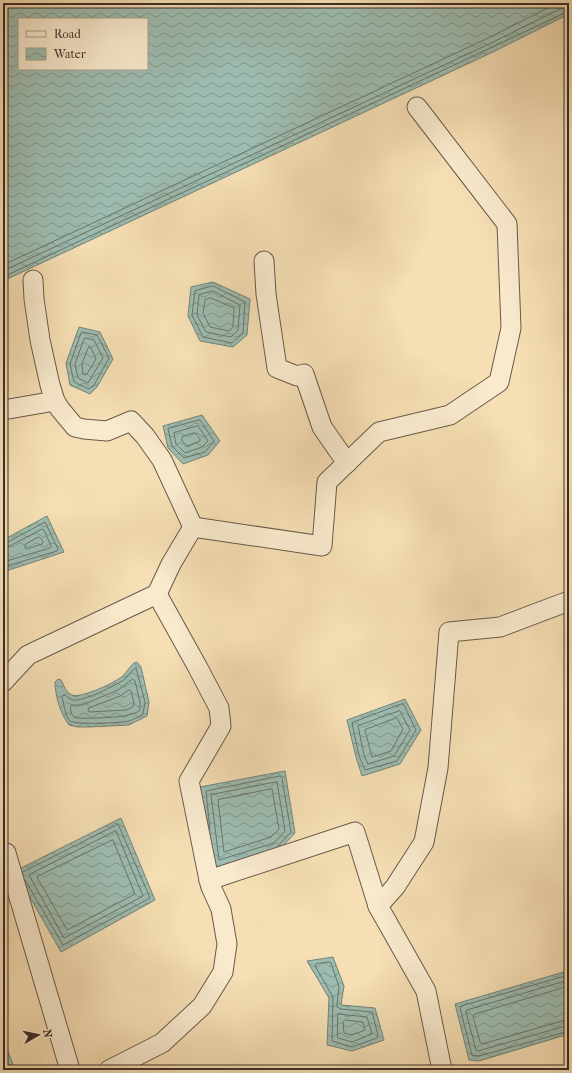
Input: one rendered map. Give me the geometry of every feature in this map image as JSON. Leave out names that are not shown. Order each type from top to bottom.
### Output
[{"type":"street","points":[[193,527],[322,546],[327,482],[379,432],[450,415],[499,382],[511,328],[507,224],[417,107]]},
{"type":"street","points":[[264,261],[266,294],[278,368],[298,376],[304,374],[322,426],[347,463]]},
{"type":"street","points":[[33,280],[34,299],[40,340],[50,385],[55,401],[60,409],[75,427],[107,431],[131,421],[145,436],[162,460],[193,527]]},
{"type":"street","points":[[3,410],[55,401]]},
{"type":"street","points":[[3,682],[28,655],[157,594],[171,564],[193,527]]},
{"type":"street","points":[[109,1070],[162,1043],[202,1006],[223,972],[227,944],[221,909],[209,880],[189,781],[221,726],[219,708],[157,594]]},
{"type":"street","points":[[378,906],[395,887],[424,842],[438,768],[449,632],[500,627],[569,601]]},
{"type":"street","points":[[209,880],[355,832],[378,906],[426,991],[442,1070]]},
{"type":"street","points":[[3,852],[6,853],[70,1070]]},
{"type":"water","points":[[3,3],[569,3],[569,14],[493,52],[3,281]]},
{"type":"water","points":[[213,282],[250,299],[247,335],[233,347],[200,341],[188,316],[191,287]]},
{"type":"water","points":[[79,327],[100,332],[113,359],[97,387],[90,394],[70,385],[66,363]]},
{"type":"water","points":[[202,415],[220,441],[208,455],[183,464],[168,448],[163,426]]},
{"type":"water","points":[[47,516],[64,552],[3,572],[3,540]]},
{"type":"water","points":[[137,662],[141,667],[149,702],[147,716],[129,725],[78,727],[69,725],[63,716],[57,699],[55,682],[58,679],[61,680],[70,694],[76,696],[83,695],[114,682],[124,675],[134,663]]},
{"type":"water","points":[[405,699],[421,730],[400,764],[362,776],[347,720]]},
{"type":"water","points":[[285,771],[295,833],[279,850],[211,873],[200,787]]},
{"type":"water","points":[[121,818],[155,900],[61,952],[15,871]]},
{"type":"water","points":[[333,957],[344,986],[341,1005],[375,1008],[384,1040],[352,1051],[327,1045],[329,998],[307,961]]},
{"type":"water","points":[[567,971],[569,976],[569,1034],[479,1061],[469,1060],[455,1004]]},
{"type":"water","points":[[3,1038],[15,1070],[3,1070]]}]
